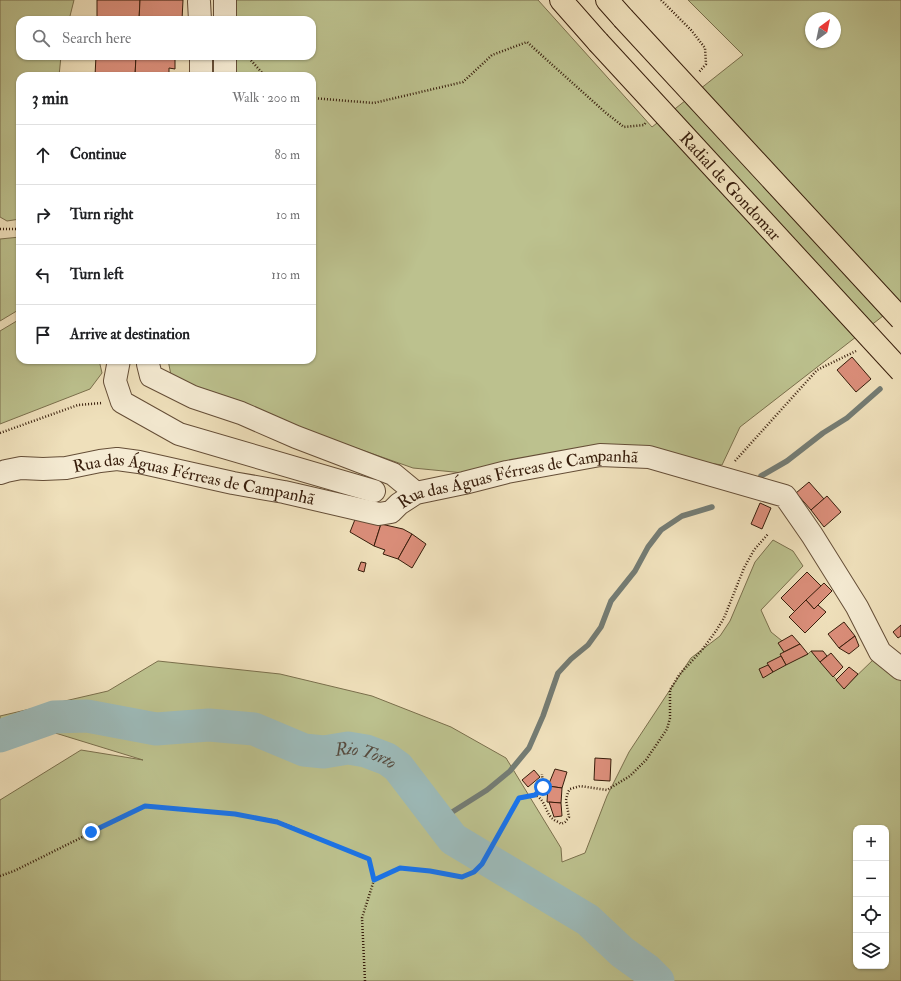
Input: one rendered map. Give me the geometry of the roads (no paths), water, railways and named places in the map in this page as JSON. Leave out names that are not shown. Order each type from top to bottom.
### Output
[{"type":"highway","name":"Radial de Gondomar","points":[[561,0],[901,371]]},
{"type":"highway","name":"Radial de Gondomar","points":[[607,0],[901,319]]},
{"type":"street","points":[[225,0],[225,16]]},
{"type":"street","points":[[201,60],[201,72]]},
{"type":"street","points":[[225,60],[225,72]]},
{"type":"street","points":[[118,364],[115,381],[122,402],[179,434],[374,491]]},
{"type":"street","points":[[148,364],[151,376],[193,397],[241,413],[296,437],[393,474],[416,493]]},
{"type":"street","name":"Rua das Águas Férreas de Campanhã","points":[[0,473],[21,468],[66,468],[117,459],[139,462],[233,483],[284,492],[379,514],[391,512],[399,504],[416,493],[507,472],[600,455],[649,457],[785,496],[812,535],[857,607],[880,652],[901,669]]},
{"type":"waterway","points":[[761,476],[787,461],[823,433],[847,418],[880,389]]},
{"type":"waterway","points":[[438,821],[487,790],[510,771],[529,748],[543,716],[558,673],[571,659],[588,645],[601,627],[611,601],[635,571],[648,547],[661,530],[682,516],[712,507]]},
{"type":"waterway","name":"Rio Torto","points":[[0,736],[54,717],[87,716],[156,729],[209,725],[254,729],[304,750],[324,752],[348,748],[366,751],[387,759],[398,767],[453,839],[588,920],[622,952],[647,970],[658,981]]}]
